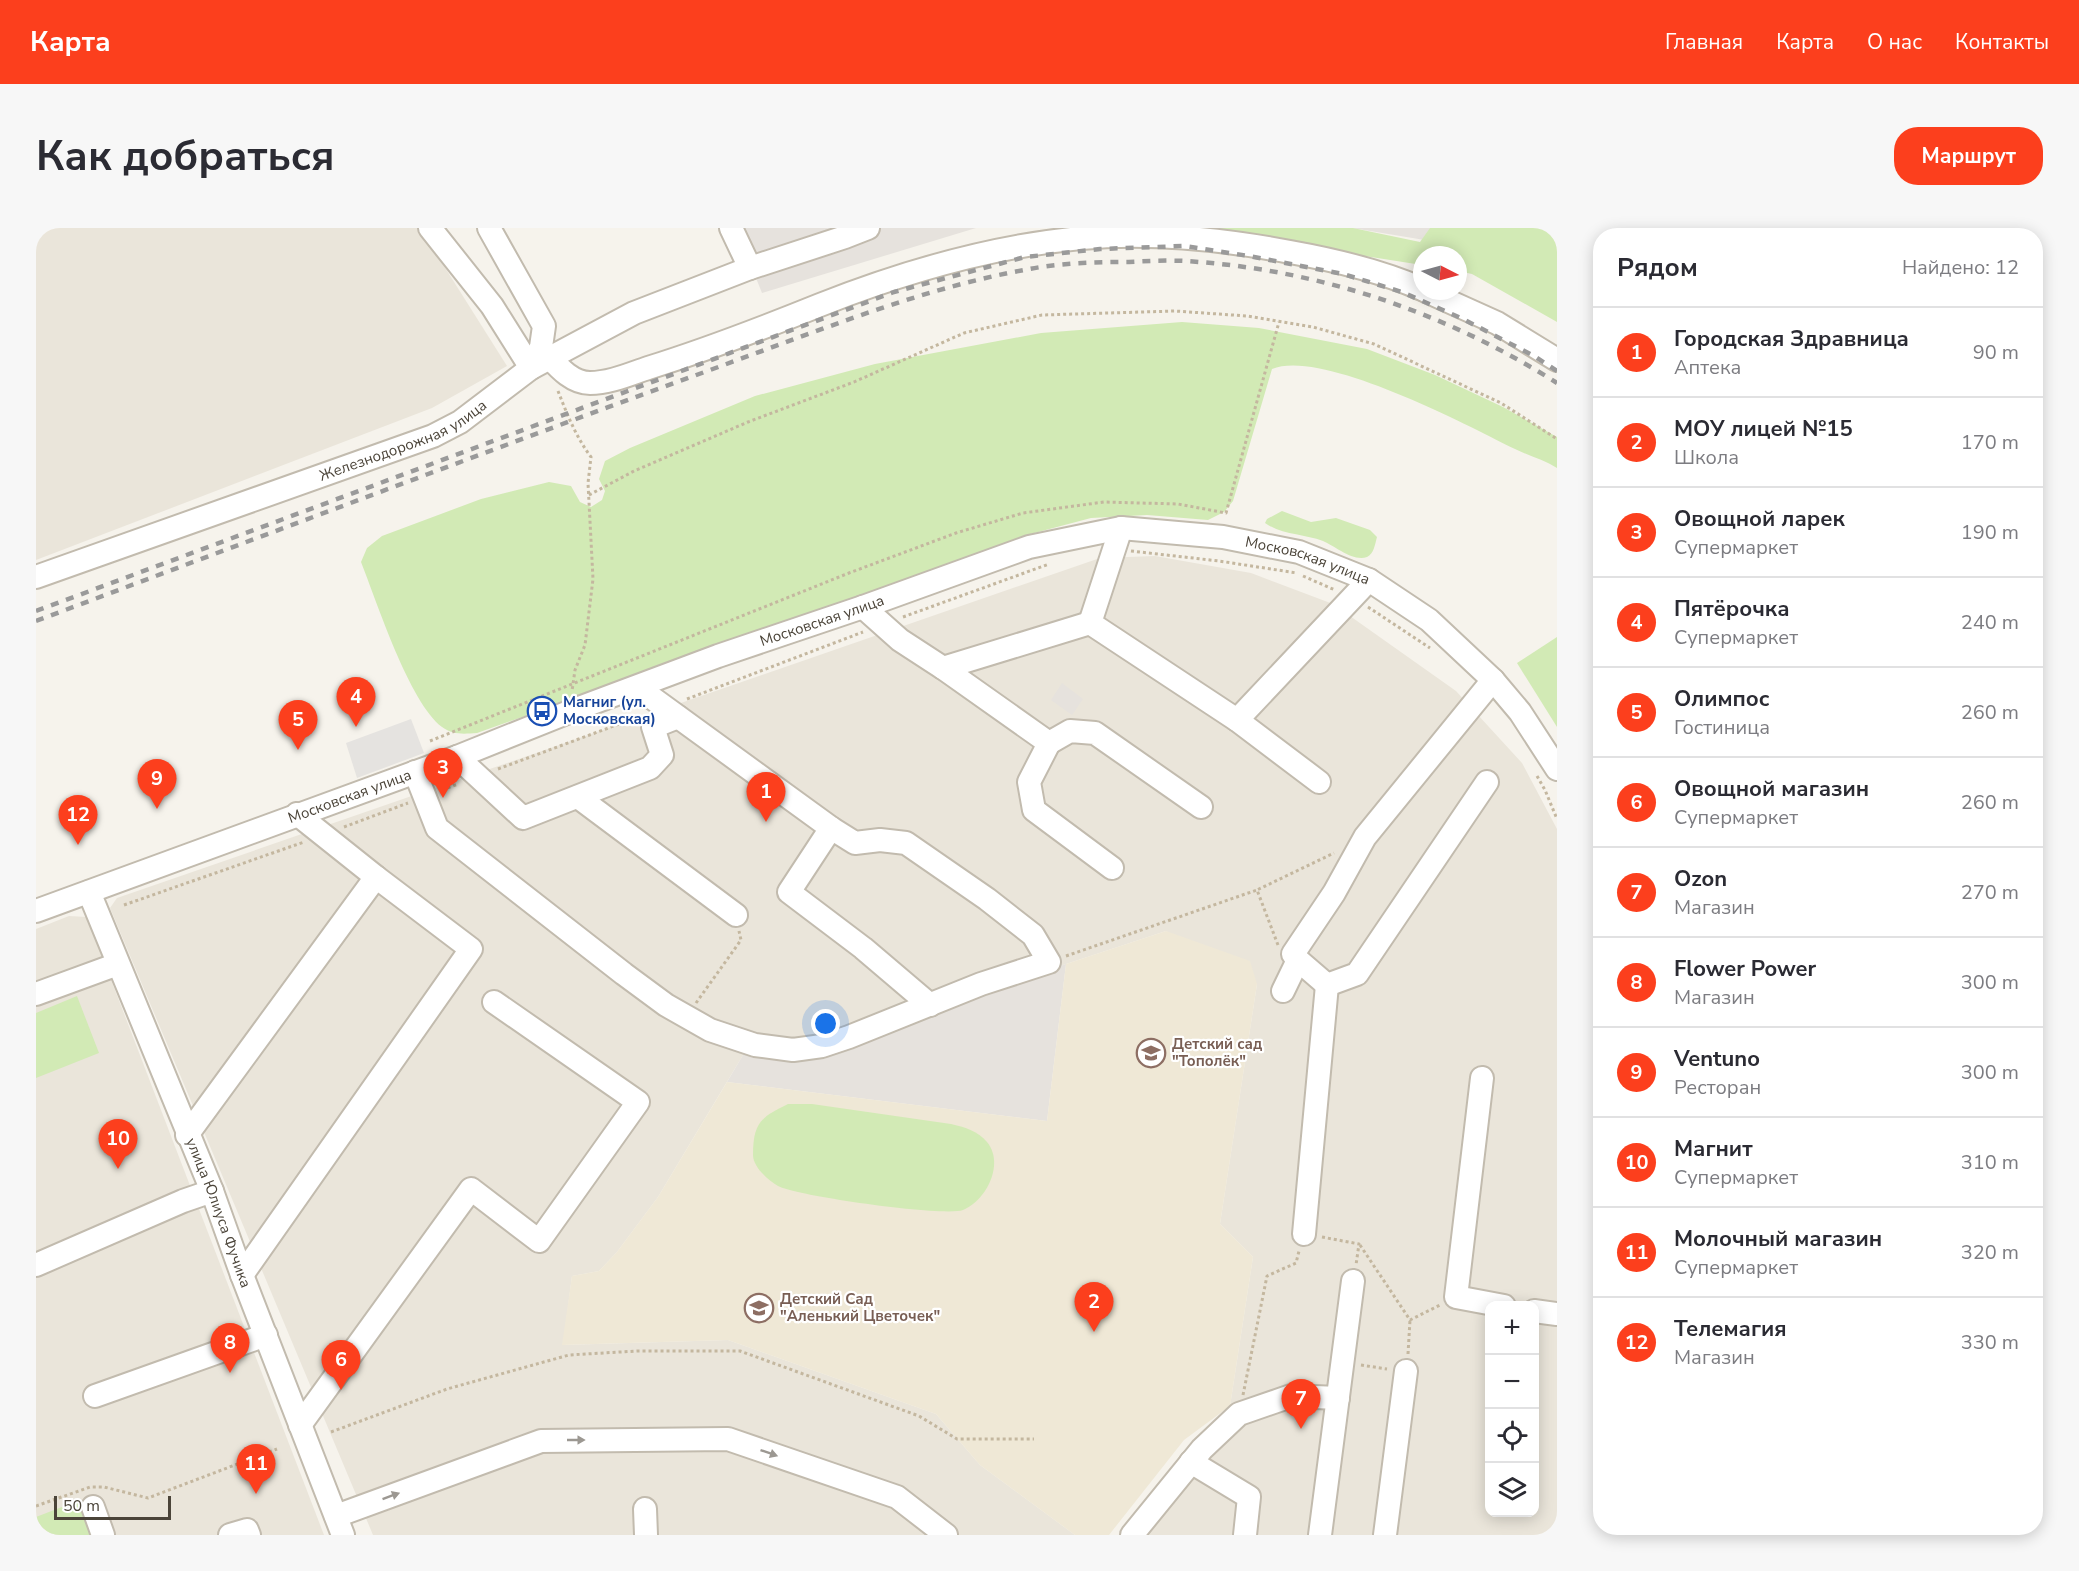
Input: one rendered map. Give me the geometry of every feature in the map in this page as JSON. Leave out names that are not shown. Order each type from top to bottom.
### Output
[{"type":"street","points":[[430,228],[540,362],[575,379],[589,383],[607,381],[684,357],[862,289],[954,262],[1011,249],[1081,238],[1162,236],[1252,245],[1331,259],[1413,286]]},
{"type":"street","points":[[489,228],[544,326],[540,362]]},
{"type":"street","points":[[731,228],[750,268]]},
{"type":"street","name":"Железнодорожная улица","points":[[36,577],[433,436],[460,422],[540,362],[634,313],[750,268],[868,228]]},
{"type":"street","points":[[1446,300],[1497,323],[1557,360]]},
{"type":"street","name":"Московская улица","points":[[36,911],[457,757],[718,656],[1029,547],[1117,538],[1223,537],[1299,552],[1370,580],[1429,620],[1493,680],[1520,712],[1557,769]]},
{"type":"street","points":[[1090,623],[1117,538]]},
{"type":"street","points":[[1237,720],[1370,580]]},
{"type":"street","points":[[863,607],[900,640],[1049,743]]},
{"type":"street","points":[[943,668],[1090,623]]},
{"type":"street","points":[[1090,623],[1237,720],[1318,782]]},
{"type":"street","points":[[1283,991],[1296,957],[1365,837],[1493,680]]},
{"type":"street","points":[[415,772],[437,828],[666,1005],[710,1030],[755,1045],[793,1050],[822,1046],[981,984],[1049,962],[1033,935],[987,899],[906,843],[880,840],[855,843],[637,687]]},
{"type":"street","points":[[457,757],[524,818],[650,768],[662,755],[653,727],[671,712]]},
{"type":"street","points":[[1112,868],[1034,810],[1029,783],[1049,743],[1070,730],[1095,733],[1201,807]]},
{"type":"street","points":[[1327,985],[1358,975],[1487,782]]},
{"type":"street","points":[[578,797],[736,915]]},
{"type":"street","points":[[242,1275],[471,949],[297,814]]},
{"type":"street","points":[[831,828],[789,892],[863,948],[930,1005]]},
{"type":"street","points":[[187,1135],[376,877]]},
{"type":"street","name":"улица Юлиуса Фучика","points":[[89,892],[187,1135],[212,1191],[242,1275],[339,1525]]},
{"type":"street","points":[[1296,957],[1327,985]]},
{"type":"street","points":[[36,994],[118,964]]},
{"type":"street","points":[[1304,1234],[1327,985]]},
{"type":"street","points":[[300,1425],[471,1189],[540,1241],[638,1102],[494,1002]]},
{"type":"street","points":[[1482,1078],[1456,1298],[1485,1302]]},
{"type":"street","points":[[36,1265],[183,1201],[212,1191]]},
{"type":"street","points":[[1320,1535],[1353,1281]]},
{"type":"street","points":[[1539,1312],[1557,1314]]},
{"type":"street","points":[[95,1395],[266,1335]]},
{"type":"street","points":[[1385,1535],[1407,1371]]},
{"type":"street","points":[[1132,1535],[1202,1449],[1239,1414],[1291,1396],[1338,1398]]},
{"type":"street","points":[[339,1525],[541,1441],[728,1439],[897,1497],[946,1535]]},
{"type":"street","points":[[1191,1462],[1249,1497],[1245,1535]]},
{"type":"street","points":[[93,1507],[103,1535]]},
{"type":"street","points":[[645,1509],[646,1535]]},
{"type":"street","points":[[230,1535],[247,1530],[249,1535]]},
{"type":"path","points":[[589,495],[634,471],[748,422],[854,382],[964,333],[1041,315],[1175,311],[1247,316],[1313,327],[1374,345],[1501,403],[1557,439]]},
{"type":"path","points":[[430,741],[849,573],[956,533],[1023,513],[1104,502],[1178,504],[1226,513],[1279,322]]},
{"type":"path","points":[[557,387],[570,421],[591,457],[589,495],[593,579],[585,645],[575,670],[572,692],[579,708]]},
{"type":"path","points":[[1117,538],[1219,561],[1295,572],[1353,597],[1431,649]]},
{"type":"path","points":[[124,905],[479,777],[671,712],[883,624],[1050,563]]},
{"type":"path","points":[[1534,771],[1557,819]]},
{"type":"path","points":[[1049,962],[1257,890],[1365,837]]},
{"type":"path","points":[[1257,890],[1278,946],[1296,957]]},
{"type":"path","points":[[687,1017],[741,940],[736,915]]},
{"type":"path","points":[[1239,1414],[1267,1276],[1296,1263],[1304,1234],[1359,1244],[1410,1320],[1407,1371],[1343,1363]]},
{"type":"path","points":[[1353,1281],[1359,1244]]},
{"type":"path","points":[[1410,1320],[1456,1298]]},
{"type":"path","points":[[331,1432],[447,1389],[569,1355],[637,1351],[740,1351],[919,1416],[957,1439],[1034,1439]]},
{"type":"path","points":[[36,1506],[90,1486],[104,1487],[147,1498],[277,1449]]},
{"type":"shaded area","points":[[36,228],[420,228],[507,366],[432,408],[36,560]]},
{"type":"shaded area","points":[[736,228],[976,228],[762,293]]},
{"type":"shaded area","points":[[1352,228],[1487,228],[1473,248]]},
{"type":"shaded area","points":[[1155,556],[1251,573],[1333,604],[1456,691],[1522,763],[1557,829],[1557,1535],[1142,1535],[1209,1453],[1292,1385],[1230,1406],[1253,1257],[1220,1224],[1257,984],[1166,931],[816,1051],[743,1055],[658,1197],[617,1252],[599,1271],[572,1276],[563,1345],[728,1340],[936,1414],[980,1465],[1075,1535],[373,1535],[110,908],[117,898],[1100,558]]},
{"type":"shaded area","points":[[1062,683],[1083,699],[1072,715],[1051,700]]},
{"type":"shaded area","points":[[411,719],[424,753],[357,778],[346,743]]},
{"type":"shaded area","points":[[69,916],[87,917],[324,1535],[36,1535],[36,929]]},
{"type":"shaded area","points":[[1166,931],[1250,961],[1257,984],[1220,1224],[1253,1257],[1230,1406],[1184,1440],[1109,1535],[1075,1535],[980,1465],[936,1414],[728,1340],[562,1345],[572,1276],[599,1271],[617,1252],[658,1197],[727,1082],[1047,1121],[1066,964]]},
{"type":"shaded area","points":[[1066,964],[1047,1121],[727,1082],[743,1055],[816,1051]]},
{"type":"green space","points":[[1217,228],[1353,228],[1420,242],[1430,228],[1557,228],[1557,322],[1467,273],[1467,246],[1413,246],[1413,264],[1218,233]]},
{"type":"green space","points":[[1182,322],[1259,328],[1367,349],[1435,375],[1503,407],[1557,437],[1557,468],[1464,423],[1358,379],[1324,369],[1295,365],[1272,369],[1233,501],[1224,512],[1208,520],[1147,515],[1091,518],[1023,536],[854,600],[477,733],[454,733],[442,727],[430,714],[418,696],[395,650],[361,562],[367,548],[382,536],[481,499],[549,482],[571,486],[580,502],[591,507],[602,500],[605,491],[599,479],[605,461],[630,448],[755,396],[875,364],[1041,333]]},
{"type":"green space","points":[[1282,511],[1311,522],[1336,518],[1370,530],[1377,537],[1374,548],[1367,557],[1356,557],[1323,541],[1279,530],[1265,523],[1267,519]]},
{"type":"green space","points":[[1557,637],[1557,727],[1517,663]]},
{"type":"green space","points":[[77,996],[99,1053],[36,1078],[36,1013]]},
{"type":"green space","points":[[788,1104],[812,1104],[966,1128],[983,1138],[992,1151],[994,1161],[990,1181],[979,1199],[971,1205],[963,1210],[950,1211],[929,1211],[870,1204],[812,1195],[778,1186],[758,1168],[754,1160],[753,1144],[760,1122]]},
{"type":"green space","points":[[80,1500],[94,1535],[36,1535],[36,1517]]},
{"type":"railway","points":[[36,611],[894,292],[1025,257],[1100,249],[1184,246],[1343,274],[1402,292],[1463,319],[1534,356],[1557,371]]},
{"type":"railway","points":[[36,621],[855,317],[939,290],[1037,268],[1063,264],[1178,261],[1283,273],[1332,284],[1425,315],[1470,335],[1557,383]]},
{"type":"place","name":"Магниг (ул. Московская)","points":[[542,711]]},
{"type":"place","name":"Пятёрочка","points":[[356,727]]},
{"type":"place","name":"Олимпос","points":[[298,750]]},
{"type":"place","name":"Овощной ларек","points":[[443,798]]},
{"type":"place","name":"Ventuno","points":[[157,809]]},
{"type":"place","name":"Городская Здравница","points":[[766,822]]},
{"type":"place","name":"Телемагия","points":[[78,845]]},
{"type":"place","name":"Детский сад \"Тополёк\"","points":[[1151,1053]]},
{"type":"place","name":"Магнит","points":[[118,1169]]},
{"type":"place","name":"Детский Сад \"Аленький Цветочек\"","points":[[759,1308]]},
{"type":"place","name":"МОУ лицей №15","points":[[1094,1332]]},
{"type":"place","name":"Flower Power","points":[[230,1373]]},
{"type":"place","name":"Овощной магазин","points":[[341,1390]]},
{"type":"place","name":"Ozon","points":[[1301,1429]]},
{"type":"place","name":"Молочный магазин","points":[[256,1494]]}]
